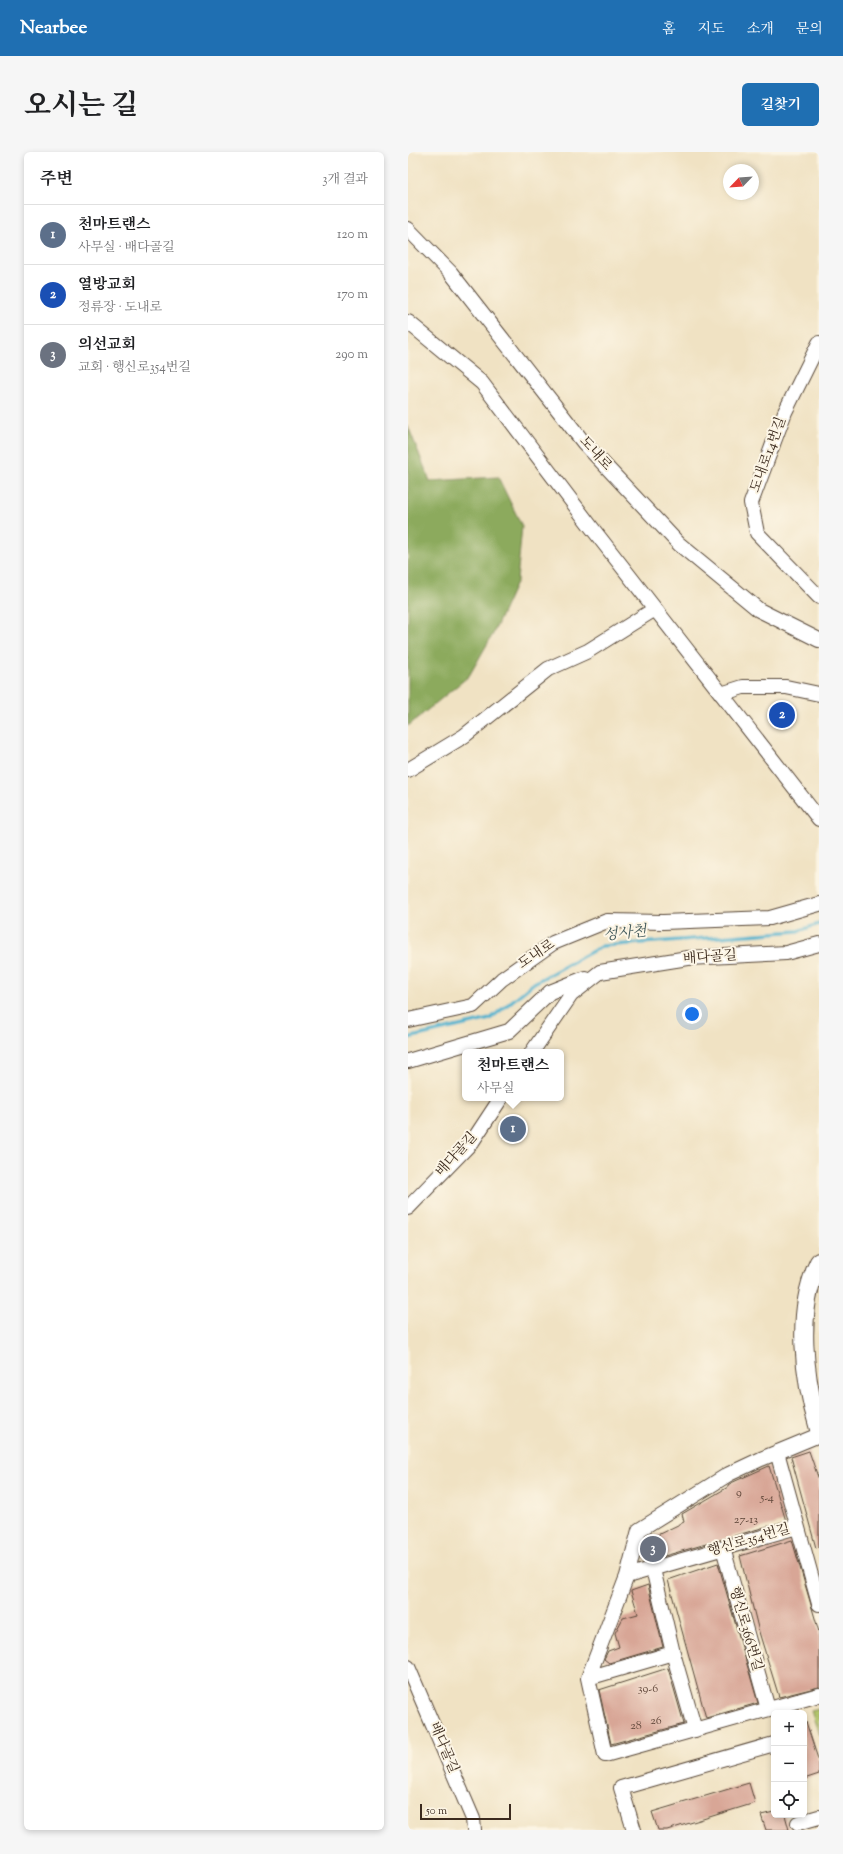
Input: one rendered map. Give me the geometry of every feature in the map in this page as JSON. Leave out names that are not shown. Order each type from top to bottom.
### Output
[{"type":"main road","points":[[818,1419],[803,1340],[809,1294],[819,1262]]},
{"type":"street","name":"도내로","points":[[408,229],[451,273],[584,443],[679,544],[759,610],[819,640]]},
{"type":"street","points":[[408,322],[482,383],[655,609],[819,819]]},
{"type":"street","name":"도내로14번길","points":[[819,343],[785,412],[751,503],[757,533],[819,597]]},
{"type":"street","points":[[408,770],[464,736],[548,669],[588,651],[655,609]]},
{"type":"street","points":[[721,694],[743,687],[786,687],[819,694]]},
{"type":"street","name":"도내로","points":[[408,1020],[473,1006],[502,979],[553,943],[607,921],[663,922],[770,918],[819,904]]},
{"type":"street","name":"배다골길","points":[[408,1061],[509,1031],[550,992],[600,972],[688,958],[786,953],[819,944]]},
{"type":"street","name":"배다골길","points":[[534,1049],[571,995],[600,972]]},
{"type":"street","name":"배다골길","points":[[408,1208],[472,1142],[499,1101]]},
{"type":"street","points":[[819,1435],[729,1474],[639,1530],[627,1576],[588,1678],[605,1755],[819,1694]]},
{"type":"street","name":"행신로354번길","points":[[627,1576],[797,1526],[777,1452]]},
{"type":"street","points":[[797,1526],[819,1604]]},
{"type":"street","name":"행신로366번길","points":[[723,1548],[768,1709]]},
{"type":"street","points":[[652,1569],[673,1654],[695,1730]]},
{"type":"street","points":[[588,1678],[673,1654]]},
{"type":"street","name":"배다골길","points":[[408,1667],[473,1819],[474,1830]]},
{"type":"street","points":[[634,1830],[621,1788],[771,1745]]},
{"type":"street","points":[[798,1823],[819,1817]]},
{"type":"green space","points":[[408,426],[430,481],[498,477],[522,526],[517,581],[493,634],[469,676],[408,726]]},
{"type":"green space","points":[[819,1709],[819,1735],[811,1711]]},
{"type":"building","points":[[809,1451],[819,1480],[819,1547],[816,1548],[791,1457]]},
{"type":"building","points":[[769,1466],[786,1521],[647,1561],[645,1541],[684,1522],[682,1514],[728,1487],[731,1483]]},
{"type":"building","points":[[792,1540],[819,1632],[819,1687],[779,1697],[759,1632],[740,1556]]},
{"type":"building","points":[[718,1563],[758,1703],[706,1718],[668,1580]]},
{"type":"building","points":[[648,1585],[663,1647],[609,1663],[604,1659],[608,1651],[619,1647],[615,1633],[623,1618],[638,1614],[631,1591]]},
{"type":"building","points":[[668,1668],[684,1724],[611,1744],[599,1690]]},
{"type":"building","points":[[807,1725],[819,1762],[819,1774],[807,1778]]},
{"type":"building","points":[[749,1783],[755,1803],[667,1830],[658,1830],[652,1812]]},
{"type":"building","points":[[771,1813],[771,1818],[786,1818],[789,1830],[766,1830],[761,1815]]},
{"type":"waterway","name":"성사천","points":[[408,1038],[490,1019],[534,983],[602,946],[798,931],[819,924]]},
{"type":"place","name":"열방교회","points":[[782,715]]},
{"type":"place","name":"천마트랜스","points":[[513,1129]]},
{"type":"place","name":"의선교회","points":[[653,1549]]}]
